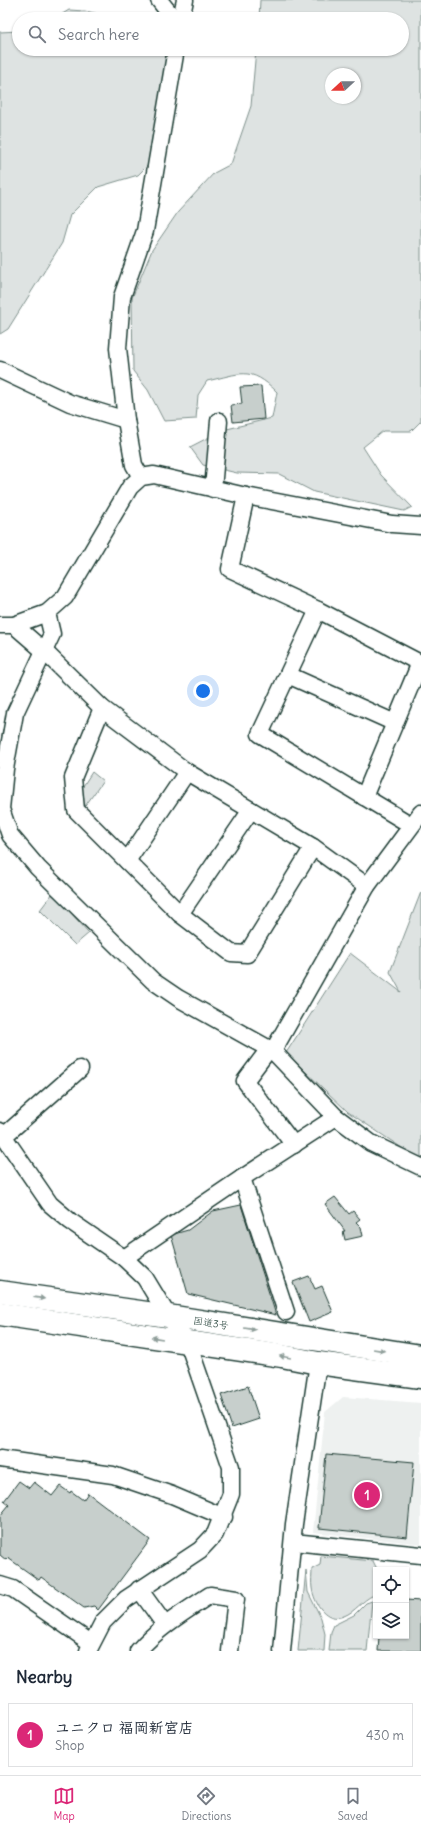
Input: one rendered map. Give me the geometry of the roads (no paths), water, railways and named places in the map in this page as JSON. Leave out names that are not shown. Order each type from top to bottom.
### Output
[{"type":"highway","name":"国道3号","points":[[0,1292],[168,1316],[421,1356]]},
{"type":"highway","points":[[0,1314],[282,1356],[318,1363],[421,1377]]},
{"type":"street","points":[[159,0],[168,12]]},
{"type":"street","points":[[182,12],[185,0]]},
{"type":"street","points":[[141,477],[134,465],[126,420],[118,348],[122,297],[145,231],[175,56]]},
{"type":"street","points":[[0,370],[70,402],[126,420]]},
{"type":"street","points":[[213,489],[219,421]]},
{"type":"street","points":[[7,625],[47,613],[65,597],[130,487],[141,477],[154,475],[246,496],[392,524],[421,526]]},
{"type":"street","points":[[246,496],[230,569],[318,610],[420,663],[364,797]]},
{"type":"street","points":[[318,610],[260,734],[411,825]]},
{"type":"street","points":[[47,613],[52,634],[15,713],[5,768],[1,810],[10,835],[38,868],[153,981],[178,998],[271,1050],[336,1117],[371,1143],[421,1167]]},
{"type":"street","points":[[7,625],[44,651],[102,708],[186,772],[313,848],[368,886]]},
{"type":"street","points":[[288,675],[395,723]]},
{"type":"street","points":[[102,708],[73,778],[76,810],[180,914],[231,953],[247,954],[313,848]]},
{"type":"street","points":[[127,862],[186,772]]},
{"type":"street","points":[[180,914],[251,810]]},
{"type":"street","points":[[294,1145],[245,1081],[271,1050],[368,886],[421,813]]},
{"type":"street","points":[[0,1586],[13,1589],[90,1647],[104,1622],[126,1599],[200,1550],[215,1534],[224,1517],[231,1494],[231,1467],[188,1343],[168,1316],[145,1278],[124,1258],[70,1221],[50,1204],[2,1133],[80,1069]]},
{"type":"street","points":[[124,1258],[242,1178],[336,1117]]},
{"type":"street","points":[[242,1178],[286,1312]]},
{"type":"street","points":[[282,1651],[294,1524],[318,1363]]},
{"type":"street","points":[[0,1459],[113,1475],[172,1495],[224,1517]]},
{"type":"street","points":[[293,1542],[421,1556]]},
{"type":"street","points":[[139,1589],[165,1624]]},
{"type":"street","points":[[138,1651],[150,1637],[165,1624],[210,1595],[236,1599],[230,1651]]},
{"type":"place","name":"ユニクロ 福岡新宮店","points":[[367,1495]]}]
